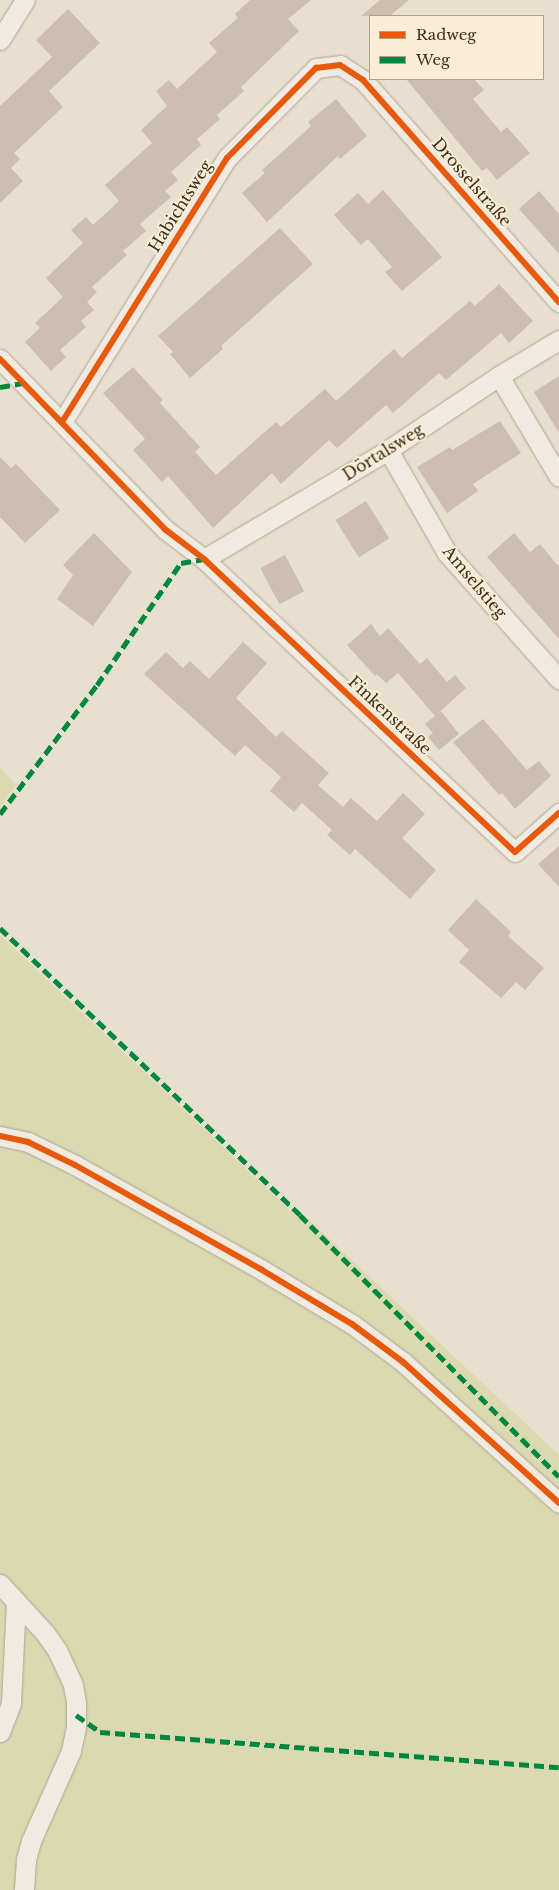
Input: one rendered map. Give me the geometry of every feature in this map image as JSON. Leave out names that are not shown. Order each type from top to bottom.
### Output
[{"type":"street","points":[[0,40],[26,0]]},
{"type":"street","name":"Habichtsweg","points":[[62,422],[227,158],[316,68],[340,65],[363,80]]},
{"type":"street","name":"Drosselstraße","points":[[363,80],[559,302]]},
{"type":"street","name":"Dörtalsweg","points":[[204,559],[388,450],[499,376],[559,340]]},
{"type":"street","points":[[0,359],[166,530],[204,559]]},
{"type":"street","points":[[499,376],[559,477]]},
{"type":"street","name":"Amselstieg","points":[[388,450],[447,553],[559,679]]},
{"type":"street","name":"Finkenstraße","points":[[204,559],[515,852],[559,813]]},
{"type":"street","points":[[0,1136],[28,1142],[75,1165],[262,1270],[352,1324],[403,1362],[559,1504]]},
{"type":"street","points":[[0,1584],[45,1633],[57,1650],[73,1685],[76,1702],[76,1727],[71,1751],[31,1841],[26,1860],[24,1890]]},
{"type":"street","points":[[0,1732],[11,1703],[16,1601]]},
{"type":"green space","points":[[0,767],[16,785],[0,807]]},
{"type":"green space","points":[[0,935],[304,1224],[310,1221],[559,1455],[559,1890],[0,1890]]},
{"type":"building","points":[[250,0],[311,0],[288,19],[299,31],[241,87],[244,91],[217,115],[220,119],[197,139],[201,145],[171,172],[178,180],[165,191],[171,197],[140,224],[146,231],[123,251],[127,255],[92,287],[97,292],[87,302],[94,310],[81,321],[86,327],[60,350],[66,357],[51,371],[25,342],[40,328],[35,323],[63,297],[46,278],[83,243],[71,230],[86,217],[93,225],[119,201],[105,185],[152,143],[141,130],[167,106],[156,91],[169,80],[177,89],[217,52],[209,43],[238,18],[235,14]]},
{"type":"building","points":[[380,0],[409,0],[391,15],[361,16]]},
{"type":"building","points":[[68,9],[100,43],[49,91],[63,107],[14,153],[20,159],[11,168],[23,181],[0,203],[0,106],[52,57],[36,40]]},
{"type":"building","points":[[407,80],[475,80],[484,90],[473,99],[501,132],[507,127],[530,153],[497,180],[487,168],[482,171]]},
{"type":"building","points":[[336,99],[367,136],[340,159],[338,156],[267,222],[242,193],[265,173],[262,170],[311,126],[308,122]]},
{"type":"building","points":[[383,190],[442,257],[402,291],[385,272],[392,267],[368,239],[361,245],[334,215],[358,193],[368,204]]},
{"type":"building","points":[[539,191],[559,214],[559,254],[519,209]]},
{"type":"building","points":[[280,228],[313,264],[221,346],[223,349],[190,378],[170,354],[173,352],[158,336]]},
{"type":"building","points":[[499,284],[533,321],[509,343],[501,333],[446,380],[439,373],[393,413],[386,405],[337,448],[329,440],[281,484],[272,473],[213,528],[168,476],[162,482],[133,450],[145,439],[103,393],[133,367],[163,400],[160,403],[200,447],[195,452],[216,475],[276,422],[281,427],[325,389],[336,401],[394,349],[402,358],[470,301],[475,306]]},
{"type":"building","points":[[559,376],[559,433],[534,392]]},
{"type":"building","points":[[500,421],[521,453],[473,484],[478,491],[447,513],[417,467],[450,447],[452,450]]},
{"type":"building","points":[[0,457],[11,468],[16,464],[60,510],[25,543],[0,517]]},
{"type":"building","points":[[366,501],[389,538],[359,557],[335,520]]},
{"type":"building","points":[[94,533],[132,572],[93,626],[57,599],[73,575],[63,565]]},
{"type":"building","points":[[514,533],[530,552],[540,544],[559,567],[559,639],[487,557]]},
{"type":"building","points":[[285,555],[304,591],[280,604],[260,568]]},
{"type":"building","points":[[371,624],[380,636],[388,628],[420,664],[427,658],[447,682],[455,675],[466,688],[435,716],[398,673],[386,683],[377,674],[375,676],[347,645]]},
{"type":"building","points":[[243,642],[267,663],[236,698],[276,737],[282,731],[329,773],[318,785],[343,807],[351,798],[377,821],[403,793],[425,814],[402,838],[436,870],[410,899],[355,849],[350,855],[327,835],[332,830],[302,803],[294,812],[270,791],[281,777],[245,745],[235,756],[144,674],[166,652],[183,668],[190,661],[209,679]]},
{"type":"building","points":[[441,711],[459,734],[439,750],[428,737],[433,733],[425,724]]},
{"type":"building","points":[[483,719],[527,770],[539,761],[551,776],[515,809],[502,793],[499,795],[453,742]]},
{"type":"building","points":[[559,846],[559,887],[538,864]]},
{"type":"building","points":[[476,899],[511,932],[508,936],[544,968],[525,990],[516,982],[501,998],[459,962],[469,950],[448,930]]},
{"type":"marked path","points":[[0,387],[23,383]]},
{"type":"marked path","points":[[0,814],[97,685],[181,563],[204,559]]},
{"type":"marked path","points":[[0,928],[300,1215],[559,1477]]},
{"type":"marked path","points":[[76,1715],[100,1732],[559,1767]]},
{"type":"cycle path","points":[[62,422],[227,158],[316,68],[340,65],[363,80],[559,302]]},
{"type":"cycle path","points":[[0,359],[166,530],[204,559],[515,852],[559,813]]},
{"type":"cycle path","points":[[0,1136],[28,1142],[75,1165],[262,1270],[352,1324],[403,1362],[559,1503]]}]
